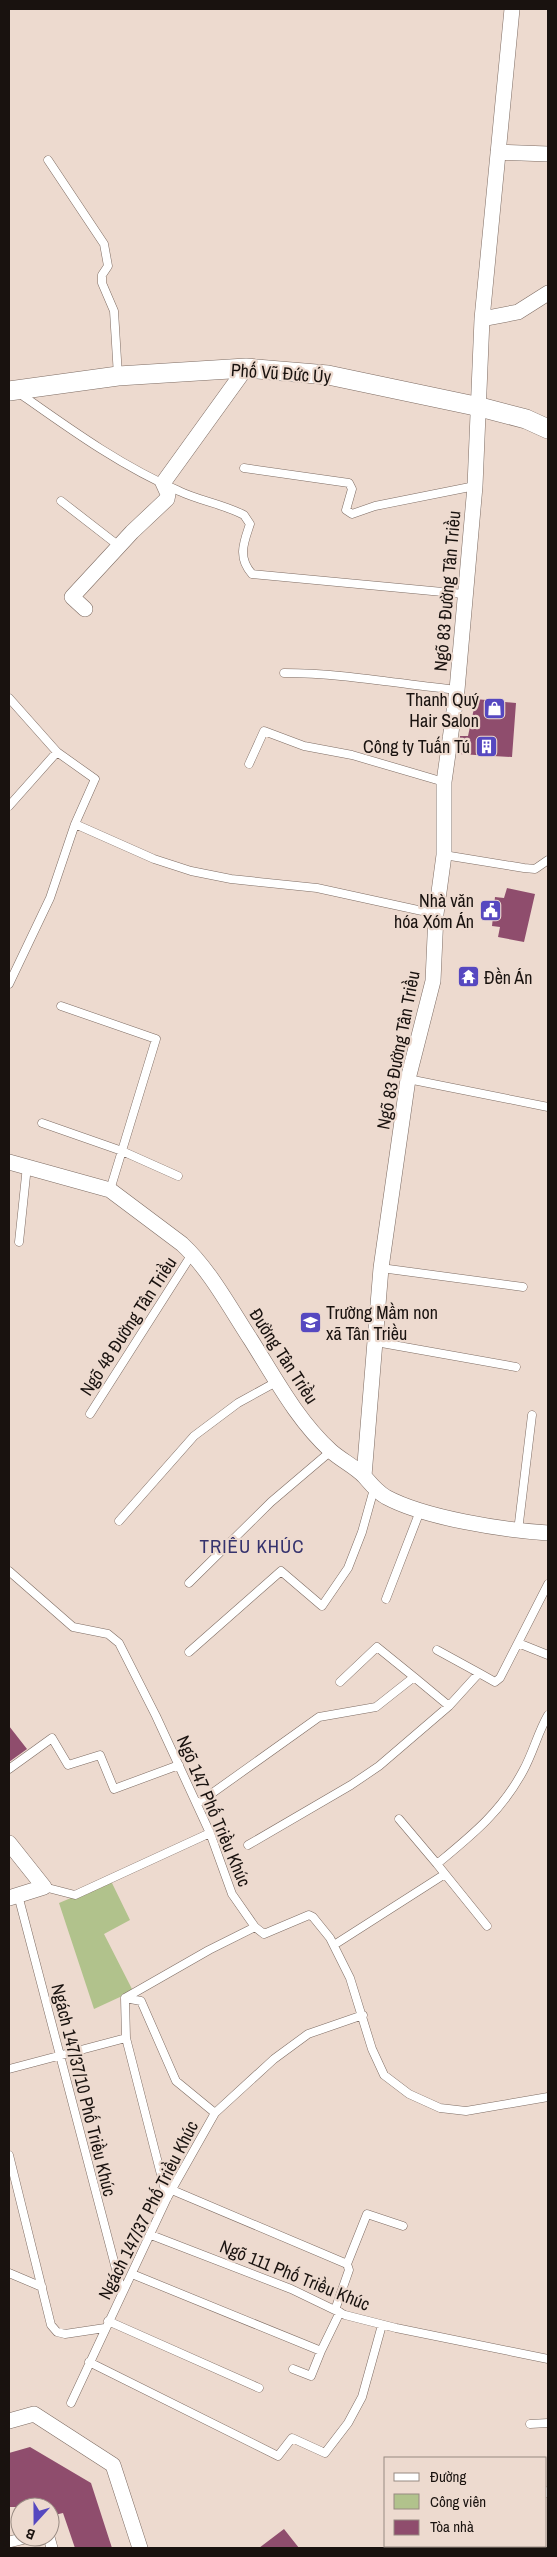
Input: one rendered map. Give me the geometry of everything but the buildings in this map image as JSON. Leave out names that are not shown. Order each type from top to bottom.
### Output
[{"type":"street","name":"Ngõ 83 Đường Tân Triều","points":[[364,1476],[381,1268],[408,1079],[433,981],[436,914],[444,855],[444,782],[456,690],[476,486],[482,319],[512,9]]},
{"type":"street","points":[[498,152],[548,154]]},
{"type":"street","points":[[482,319],[518,312],[548,293]]},
{"type":"street","points":[[85,609],[72,597],[119,546],[167,499],[168,494],[163,483],[246,368]]},
{"type":"street","name":"Phố Vũ Đức Úy","points":[[11,388],[118,376],[246,368],[328,375],[480,407],[526,419],[548,430]]},
{"type":"street","name":"Đường Tân Triều","points":[[9,1162],[110,1190],[192,1254],[302,1419],[331,1451],[364,1476],[374,1489],[386,1497],[420,1511],[518,1531],[548,1533]]},
{"type":"street","points":[[9,1843],[44,1887],[14,1896]]},
{"type":"street","points":[[9,2421],[34,2414],[113,2465],[140,2548]]},
{"type":"lane","points":[[48,160],[104,244],[108,266],[102,276],[102,283],[114,311],[118,376]]},
{"type":"lane","points":[[11,388],[81,437],[135,470],[244,515],[250,524],[242,548],[242,558],[252,574],[464,594]]},
{"type":"lane","points":[[244,468],[349,483],[352,489],[346,510],[352,514],[375,506],[476,486]]},
{"type":"lane","points":[[60,502],[119,546]]},
{"type":"lane","points":[[284,673],[346,676],[380,682],[456,690]]},
{"type":"lane","points":[[9,698],[57,752],[95,779],[76,824],[50,898],[9,984]]},
{"type":"lane","points":[[249,764],[264,731],[304,746],[352,754],[444,782]]},
{"type":"lane","points":[[9,806],[57,752]]},
{"type":"lane","points":[[76,824],[154,859],[191,871],[231,879],[317,888],[436,914]]},
{"type":"lane","points":[[444,855],[535,868],[548,860]]},
{"type":"lane","points":[[61,1006],[156,1039],[110,1190]]},
{"type":"lane","points":[[408,1079],[548,1107]]},
{"type":"lane","points":[[42,1123],[122,1151],[178,1176]]},
{"type":"lane","points":[[18,1242],[27,1166]]},
{"type":"lane","name":"Ngõ 48 Đường Tân Triều","points":[[90,1414],[192,1254]]},
{"type":"lane","points":[[381,1268],[523,1287]]},
{"type":"lane","points":[[376,1342],[516,1367]]},
{"type":"lane","points":[[119,1521],[194,1436],[238,1403],[278,1381]]},
{"type":"lane","points":[[518,1531],[532,1415]]},
{"type":"lane","points":[[189,1584],[271,1502],[331,1451]]},
{"type":"lane","points":[[189,1652],[281,1571],[322,1606],[348,1568],[362,1532],[374,1489]]},
{"type":"lane","points":[[386,1599],[420,1511]]},
{"type":"lane","name":"Ngõ 147 Phố Triều Khúc","points":[[9,1571],[73,1627],[114,1637],[125,1654],[197,1804],[210,1833],[224,1878],[232,1894],[255,1927]]},
{"type":"lane","points":[[437,1650],[496,1682],[503,1674],[548,1584]]},
{"type":"lane","points":[[518,1643],[548,1655]]},
{"type":"lane","points":[[340,1682],[377,1647],[449,1706]]},
{"type":"lane","points":[[248,1845],[351,1785],[379,1766],[449,1706],[479,1673]]},
{"type":"lane","points":[[197,1804],[319,1717],[376,1707],[414,1677]]},
{"type":"lane","points":[[437,1864],[483,1826],[501,1806],[523,1771],[548,1715]]},
{"type":"lane","points":[[9,1769],[52,1738],[68,1765],[100,1755],[114,1789],[179,1766]]},
{"type":"lane","points":[[399,1818],[487,1926]]},
{"type":"lane","points":[[44,1887],[75,1895],[210,1833]]},
{"type":"lane","points":[[334,1945],[445,1874]]},
{"type":"lane","name":"Ngách 147/37/10 Phố Triều Khúc","points":[[14,1896],[60,2056],[122,2292]]},
{"type":"lane","points":[[125,1998],[209,1950],[255,1927],[261,1932],[269,1934],[309,1916],[316,1920],[334,1945],[350,1978],[372,2049],[384,2075],[409,2094],[440,2108],[466,2110],[548,2097]]},
{"type":"lane","points":[[125,1998],[126,2038],[167,2198]]},
{"type":"lane","points":[[125,1998],[141,2001],[176,2081],[215,2113]]},
{"type":"lane","name":"Ngách 147/37 Phố Triều Khúc","points":[[71,2403],[106,2324],[151,2235],[167,2198],[215,2113],[274,2059],[308,2034],[363,2015]]},
{"type":"lane","points":[[9,2069],[126,2038]]},
{"type":"lane","points":[[9,2155],[51,2325],[57,2332],[65,2334],[106,2324],[259,2388]]},
{"type":"lane","points":[[172,2190],[347,2264]]},
{"type":"lane","points":[[293,2369],[311,2376],[337,2311],[349,2270],[347,2264],[367,2214],[402,2226]]},
{"type":"lane","name":"Ngõ 111 Phố Triều Khúc","points":[[151,2235],[236,2266],[337,2311],[382,2325],[548,2359]]},
{"type":"lane","points":[[9,2274],[42,2287]]},
{"type":"lane","points":[[132,2274],[321,2351]]},
{"type":"lane","points":[[89,2362],[278,2456],[292,2438],[325,2453],[348,2423],[362,2397],[382,2325]]},
{"type":"lane","points":[[530,2424],[548,2423]]},
{"type":"green space","points":[[111,1881],[130,1920],[104,1934],[133,1991],[94,2009],[59,1903]]},
{"type":"place","name":"Thanh Quý Hair Salon","points":[[495,709]]},
{"type":"place","name":"Công ty Tuấn Tú","points":[[486,746]]},
{"type":"place","name":"Nhà văn hóa Xóm Án","points":[[490,910]]},
{"type":"place","name":"Đền Án","points":[[468,977]]},
{"type":"place","name":"Trường Mầm non xã Tân Triều","points":[[310,1322]]},
{"type":"district","name":"TRIÊU KHÚC","points":[[252,1546]]}]
